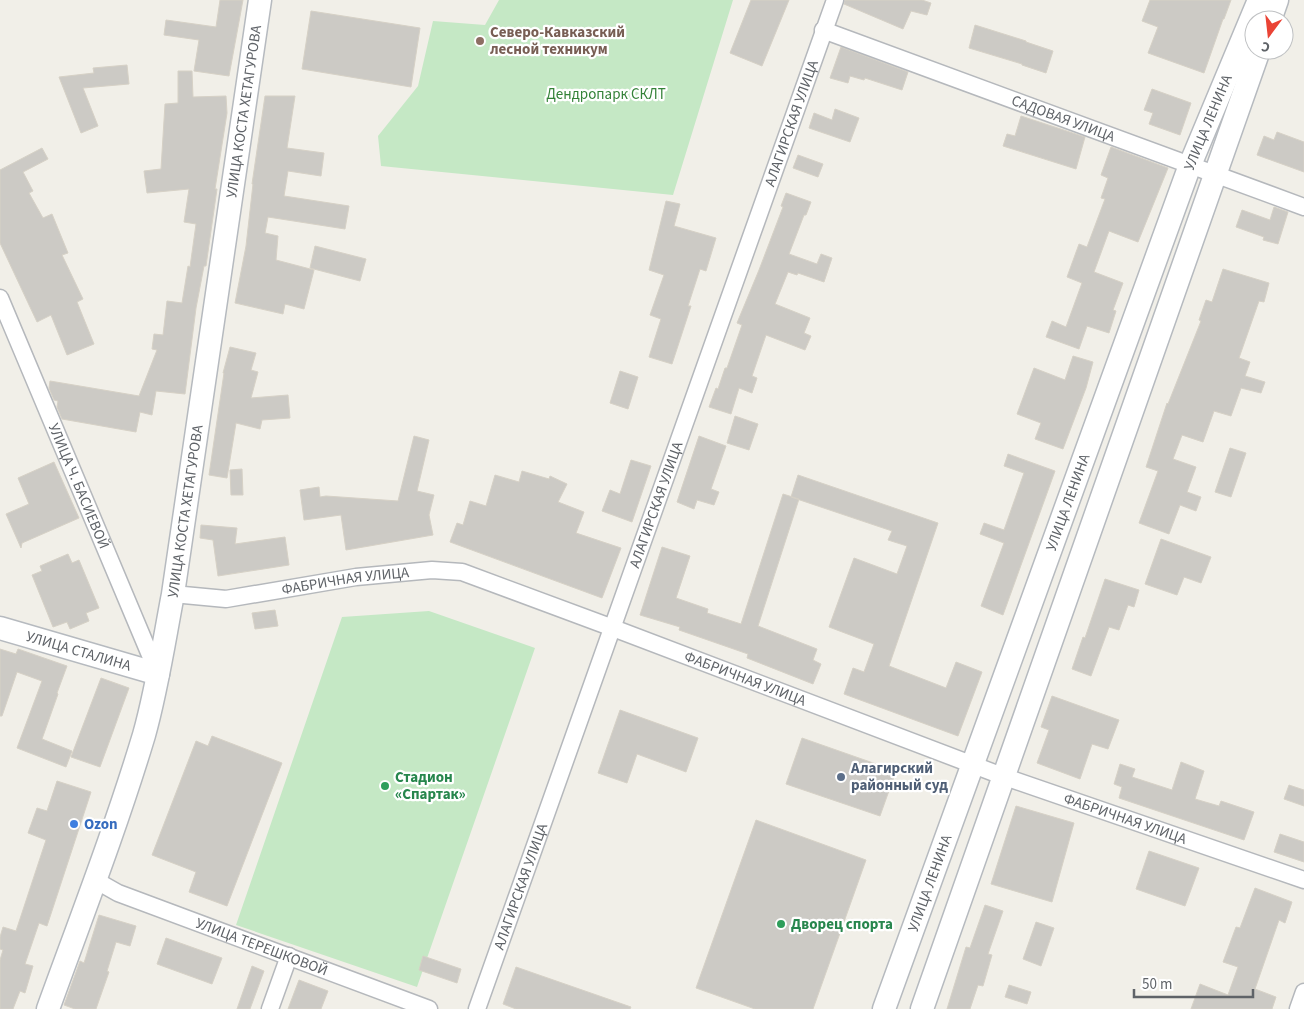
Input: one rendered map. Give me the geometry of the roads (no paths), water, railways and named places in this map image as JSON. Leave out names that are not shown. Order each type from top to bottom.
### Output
[{"type":"street","name":"УЛИЦА КОСТА ХЕТАГУРОВА","points":[[48,1009],[95,880],[144,734],[158,674],[173,594],[260,0]]},
{"type":"street","name":"АЛАГИРСКАЯ УЛИЦА","points":[[477,1009],[835,0]]},
{"type":"street","name":"УЛИЦА ЛЕНИНА","points":[[884,1009],[1190,165],[1259,0]]},
{"type":"street","name":"САДОВАЯ УЛИЦА","points":[[823,30],[1304,207]]},
{"type":"street","name":"УЛИЦА ЛЕНИНА","points":[[922,1009],[1255,60]]},
{"type":"street","name":"УЛИЦА Ч. БАСИЕВОЙ","points":[[0,298],[158,674]]},
{"type":"street","name":"ФАБРИЧНАЯ УЛИЦА","points":[[173,594],[226,599],[356,577],[432,570],[462,572],[971,765],[1304,880]]},
{"type":"street","name":"УЛИЦА СТАЛИНА","points":[[0,628],[158,674]]},
{"type":"street","name":"УЛИЦА ТЕРЕШКОВОЙ","points":[[95,880],[118,893],[429,1009]]},
{"type":"street","points":[[270,1009],[289,956]]},
{"type":"street","points":[[1298,1009],[1304,992]]},
{"type":"place","name":"Северо-Кавказский лесной техникум","points":[[480,41]]},
{"type":"place","name":"Алагирский районный суд","points":[[841,777]]},
{"type":"place","name":"Стадион «Спартак»","points":[[385,786]]},
{"type":"place","name":"Ozon","points":[[74,824]]},
{"type":"place","name":"Дворец спорта","points":[[781,924]]},
{"type":"park label","name":"Дендропарк СКЛТ","points":[[606,94]]}]
